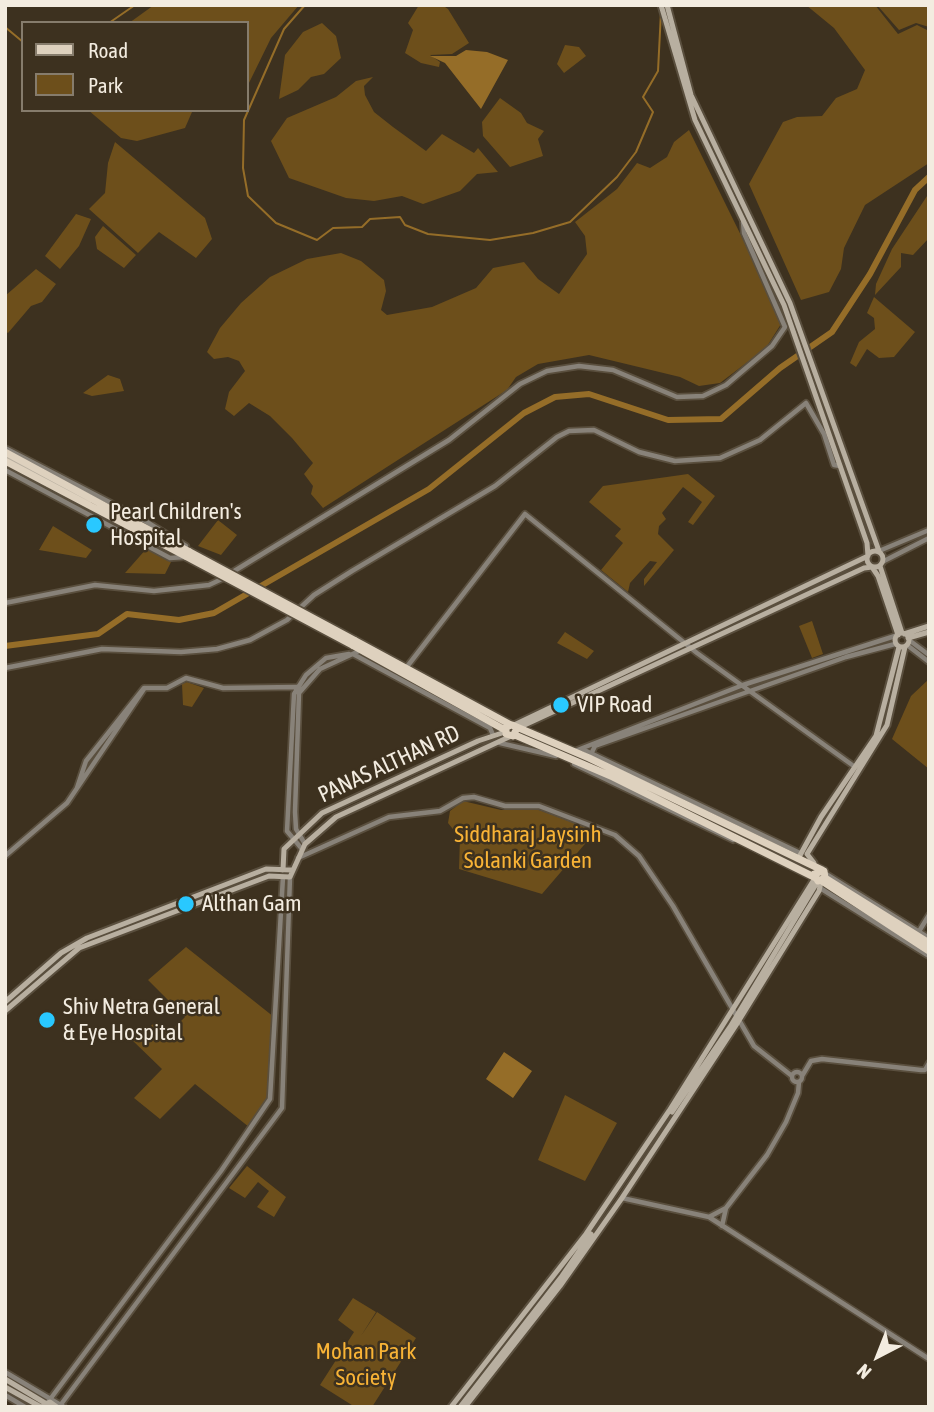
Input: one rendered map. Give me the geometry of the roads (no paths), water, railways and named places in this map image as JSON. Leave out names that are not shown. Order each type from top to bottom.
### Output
[{"type":"main road","points":[[667,5],[691,95],[785,305],[879,551],[903,640],[887,725],[799,855],[800,869]]},
{"type":"main road","points":[[662,9],[695,120],[751,229]]},
{"type":"main road","points":[[833,435],[840,466],[867,543],[868,563],[903,640]]},
{"type":"main road","points":[[5,454],[188,554]]},
{"type":"main road","points":[[5,454],[554,754],[667,806],[799,855],[819,879]]},
{"type":"main road","points":[[511,730],[685,642],[879,551]]},
{"type":"main road","points":[[511,730],[864,568],[882,564]]},
{"type":"main road","points":[[903,640],[929,626]]},
{"type":"main road","points":[[903,640],[929,632]]},
{"type":"main road","points":[[357,647],[369,660],[442,685],[511,730],[543,736],[591,755],[819,879],[914,938],[929,951]]},
{"type":"main road","name":"PANAS ALTHAN RD","points":[[291,840],[319,815],[340,804],[493,735],[511,730]]},
{"type":"main road","name":"PANAS ALTHAN RD","points":[[290,877],[303,846],[336,817],[498,742],[511,730]]},
{"type":"main road","points":[[819,879],[807,854],[857,768]]},
{"type":"main road","points":[[283,877],[284,849],[291,840]]},
{"type":"main road","points":[[5,1002],[61,953],[79,942],[262,870],[292,870]]},
{"type":"main road","points":[[5,1011],[66,957],[90,943],[269,876],[290,877]]},
{"type":"main road","points":[[465,1407],[560,1286],[622,1198],[819,879]]},
{"type":"main road","points":[[914,938],[929,943]]},
{"type":"main road","points":[[455,1407],[586,1241],[734,1017]]},
{"type":"main road","points":[[455,1407],[586,1234],[734,1017]]},
{"type":"main road","points":[[5,1379],[45,1403]]},
{"type":"main road","points":[[5,1388],[60,1406]]},
{"type":"street","points":[[5,603],[95,585],[151,591],[215,584],[316,518],[449,440],[520,384],[552,369],[579,366],[618,371],[677,397],[703,396],[715,391],[772,346],[785,327],[744,234],[743,218]]},
{"type":"street","points":[[5,668],[104,649],[181,652],[217,649],[246,641],[285,622],[314,595],[495,486],[557,437],[569,431],[594,430],[639,452],[675,461],[710,459],[731,454],[760,440],[806,403],[824,434],[834,465],[840,466]]},
{"type":"street","points":[[5,470],[170,558],[188,554]]},
{"type":"street","points":[[404,671],[525,514],[692,649],[857,768]]},
{"type":"street","points":[[879,551],[929,530]]},
{"type":"street","points":[[882,564],[929,538]]},
{"type":"street","points":[[903,640],[929,662]]},
{"type":"street","points":[[591,755],[595,746],[751,689],[903,640]]},
{"type":"street","points":[[578,750],[743,685],[903,640],[929,655]]},
{"type":"street","points":[[303,846],[291,840],[287,831],[288,768],[297,687],[326,658],[357,647]]},
{"type":"street","points":[[303,846],[295,812],[299,693],[320,669],[357,647]]},
{"type":"street","points":[[369,660],[490,728],[493,735]]},
{"type":"street","points":[[5,856],[67,803],[144,688],[167,688],[186,678],[223,688],[297,687]]},
{"type":"street","points":[[498,742],[554,754]]},
{"type":"street","points":[[297,859],[389,817],[440,811],[463,798],[474,797],[506,806],[538,806],[615,835],[639,856],[673,906],[734,1017],[754,1046],[792,1076],[797,1072],[800,1079]]},
{"type":"street","points":[[720,825],[806,877],[819,879]]},
{"type":"street","points":[[5,1372],[45,1403],[221,1171],[270,1099],[283,877]]},
{"type":"street","points":[[60,1406],[282,1108],[290,877]]},
{"type":"street","points":[[914,938],[929,915]]},
{"type":"street","points":[[914,938],[929,938]]},
{"type":"street","points":[[914,938],[929,957]]},
{"type":"street","points":[[709,1217],[726,1208],[767,1155],[786,1122],[798,1093],[800,1079],[811,1060],[927,1071],[929,1063]]},
{"type":"street","points":[[622,1198],[709,1217],[929,1359]]},
{"type":"street","points":[[722,1226],[726,1208]]},
{"type":"street","points":[[5,1395],[25,1407]]},
{"type":"waterway","points":[[112,21],[135,5]]},
{"type":"waterway","points":[[248,111],[284,29],[305,5]]},
{"type":"waterway","points":[[248,112],[244,120],[243,168],[248,196],[276,223],[317,240],[333,228],[362,227],[370,219],[400,217],[405,225],[428,234],[490,240],[533,233],[570,222],[617,177],[636,152],[653,112],[643,97],[658,71],[661,12]]},
{"type":"waterway","points":[[5,27],[21,40]]},
{"type":"waterway","points":[[5,646],[98,634],[127,614],[179,620],[214,613],[429,489],[524,413],[555,397],[589,394],[668,420],[721,419],[780,368],[832,332],[870,274],[915,190],[929,177]]},
{"type":"place","name":"Pearl Children's Hospital","points":[[94,525]]},
{"type":"place","name":"VIP Road","points":[[561,705]]},
{"type":"place","name":"Althan Gam","points":[[186,904]]},
{"type":"place","name":"Shiv Netra General & Eye Hospital","points":[[47,1020]]},
{"type":"park label","name":"Siddharaj Jaysinh Solanki Garden","points":[[528,848]]},
{"type":"park label","name":"Mohan Park Society","points":[[366,1365]]}]
